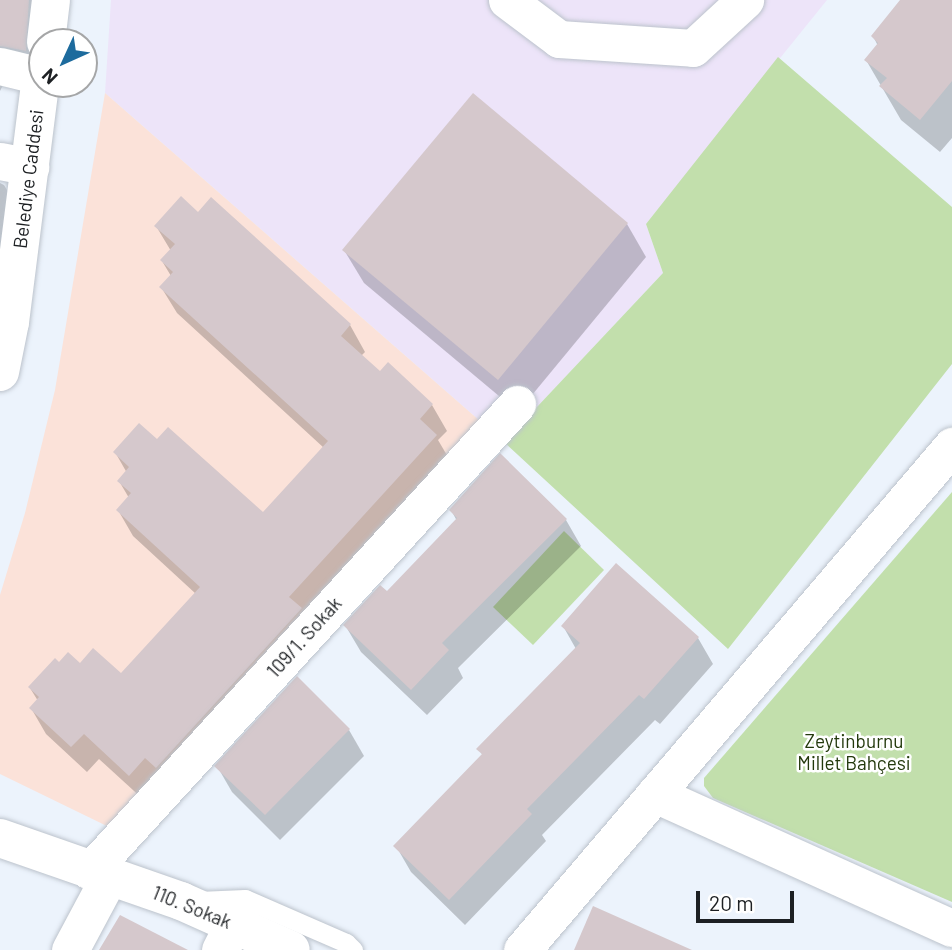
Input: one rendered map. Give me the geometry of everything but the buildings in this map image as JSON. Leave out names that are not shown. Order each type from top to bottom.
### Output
[{"type":"street","points":[[48,28],[51,0]]},
{"type":"street","points":[[507,0],[559,39],[693,48],[745,0]]},
{"type":"street","points":[[0,66],[28,73]]},
{"type":"street","name":"Belediye Caddesi","points":[[0,372],[15,164],[34,98]]},
{"type":"street","name":"109/1. Sokak","points":[[70,950],[100,873],[517,404]]},
{"type":"street","points":[[522,950],[952,446]]},
{"type":"street","points":[[655,794],[952,928]]},
{"type":"street","name":"110. Sokak","points":[[0,838],[181,901],[227,937],[291,950]]},
{"type":"lane","points":[[181,901],[245,899],[346,943],[353,950]]},
{"type":"shaded area","points":[[111,0],[827,0],[646,224],[663,273],[504,442],[105,93]]},
{"type":"shaded area","points":[[105,93],[504,442],[113,829],[0,774],[0,595],[25,513],[55,390]]},
{"type":"green space","points":[[778,57],[952,207],[952,364],[728,649],[504,442],[663,273],[646,224]]},
{"type":"green space","name":"Zeytinburnu Millet Bahçesi","points":[[952,492],[952,902],[713,798],[704,786],[704,778]]},
{"type":"green space","points":[[564,531],[604,570],[533,645],[493,607]]}]
